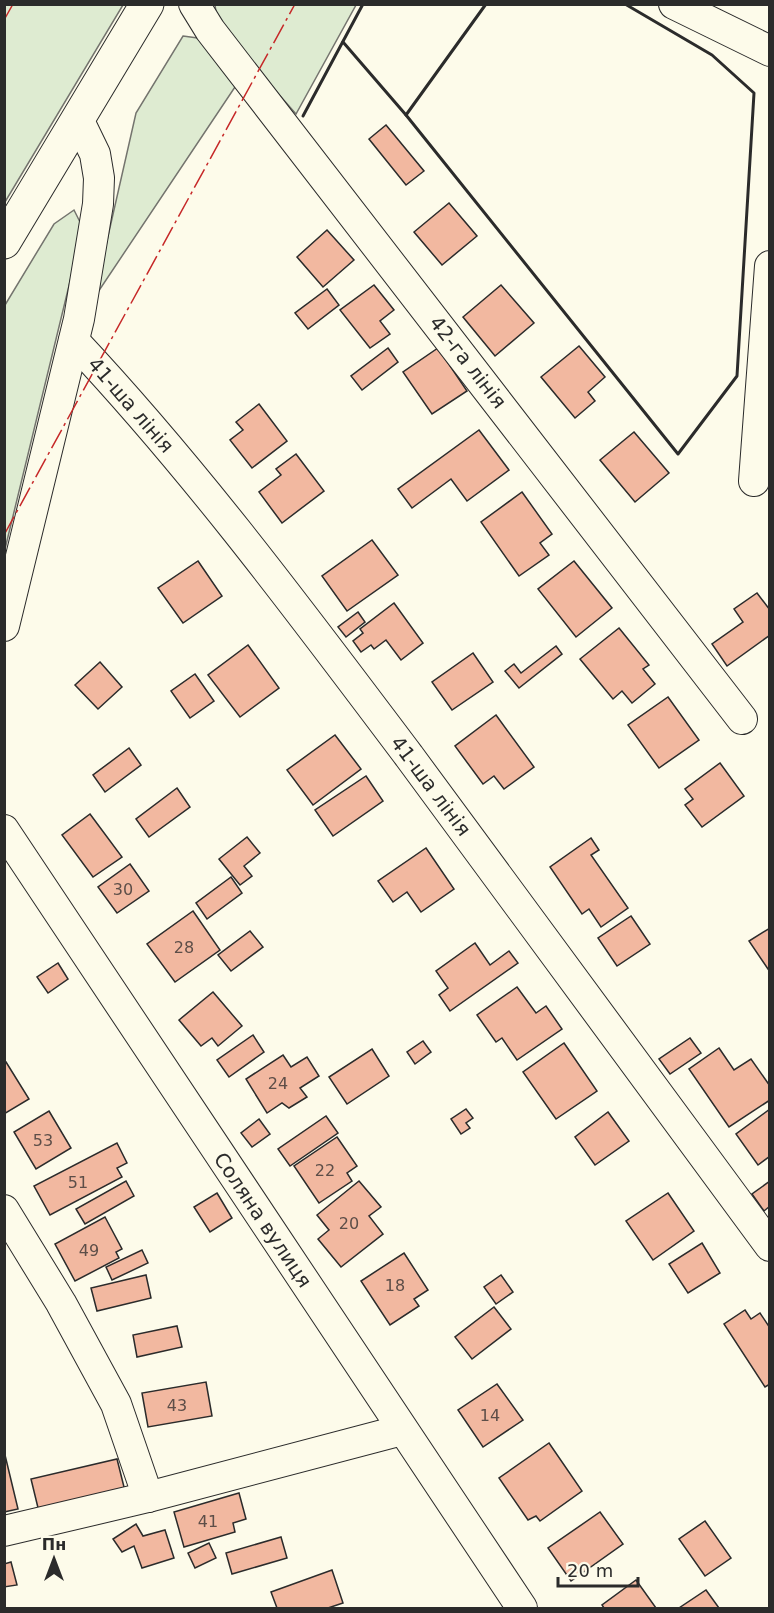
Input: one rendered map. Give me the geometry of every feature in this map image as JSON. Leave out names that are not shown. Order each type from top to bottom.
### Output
[{"type":"highway","points":[[4,242],[79,121],[147,4]]},
{"type":"street","name":"42-га лінія","points":[[194,4],[210,30],[742,719]]},
{"type":"street","points":[[674,4],[770,51]]},
{"type":"street","points":[[4,626],[74,341],[98,204],[99,178],[95,154],[79,121]]},
{"type":"street","points":[[754,481],[770,266]]},
{"type":"street","name":"41-ша лінія","points":[[74,341],[138,409],[290,598],[610,1025],[770,1246]]},
{"type":"street","name":"Соляна вулиця","points":[[4,830],[522,1608]]},
{"type":"street","points":[[4,1210],[61,1303],[116,1404],[148,1497]]},
{"type":"street","points":[[4,1531],[148,1497],[402,1430]]},
{"type":"green space","points":[[4,5],[123,5],[5,202]]},
{"type":"green space","points":[[215,5],[356,5],[296,114],[218,25]]},
{"type":"green space","points":[[183,36],[205,39],[239,81],[94,298],[136,113]]},
{"type":"green space","points":[[74,210],[83,228],[5,549],[5,305],[54,224]]},
{"type":"building","points":[[386,125],[424,171],[406,185],[369,139]]},
{"type":"building","points":[[449,203],[477,236],[442,265],[414,232]]},
{"type":"building","points":[[327,230],[354,260],[323,287],[297,257]]},
{"type":"building","points":[[374,285],[394,310],[380,321],[390,334],[370,348],[340,310]]},
{"type":"building","points":[[501,285],[534,323],[495,356],[463,317]]},
{"type":"building","points":[[327,289],[339,305],[308,329],[295,313]]},
{"type":"building","points":[[579,346],[605,377],[588,392],[595,401],[575,418],[541,377]]},
{"type":"building","points":[[388,348],[398,362],[362,390],[351,376]]},
{"type":"building","points":[[438,348],[467,391],[432,414],[403,372]]},
{"type":"building","points":[[259,404],[287,441],[252,468],[230,440],[243,430],[236,422]]},
{"type":"building","points":[[479,430],[509,470],[467,501],[451,479],[412,508],[398,489]]},
{"type":"building","points":[[634,432],[669,473],[635,502],[600,460]]},
{"type":"building","points":[[296,454],[324,491],[282,523],[259,492],[281,475],[276,469]]},
{"type":"building","points":[[522,492],[552,534],[540,543],[549,555],[519,576],[481,522]]},
{"type":"building","points":[[372,540],[398,575],[347,611],[322,576]]},
{"type":"building","points":[[198,561],[222,596],[183,623],[158,588]]},
{"type":"building","points":[[574,561],[612,608],[576,637],[538,589]]},
{"type":"building","points":[[757,593],[770,610],[770,635],[727,666],[712,644],[743,622],[734,609]]},
{"type":"building","points":[[394,603],[423,643],[401,660],[386,640],[374,649],[371,645],[361,652],[353,641],[363,633],[360,629]]},
{"type":"building","points":[[358,612],[365,622],[346,637],[338,627]]},
{"type":"building","points":[[619,628],[649,665],[643,669],[655,684],[632,703],[622,691],[613,699],[580,659]]},
{"type":"building","points":[[248,645],[279,688],[240,717],[208,675]]},
{"type":"building","points":[[556,646],[562,654],[519,688],[505,671],[514,664],[521,673]]},
{"type":"building","points":[[473,653],[493,682],[452,710],[432,682]]},
{"type":"building","points":[[100,662],[122,687],[98,709],[75,685]]},
{"type":"building","points":[[195,674],[214,701],[190,718],[171,691]]},
{"type":"building","points":[[668,697],[699,740],[659,768],[628,725]]},
{"type":"building","points":[[496,715],[534,767],[504,789],[494,776],[483,784],[455,746]]},
{"type":"building","points":[[335,735],[361,769],[313,805],[287,770]]},
{"type":"building","points":[[129,748],[141,765],[105,792],[93,775]]},
{"type":"building","points":[[720,763],[744,796],[702,827],[685,805],[693,799],[685,789]]},
{"type":"building","points":[[366,776],[383,801],[333,836],[315,810]]},
{"type":"building","points":[[177,788],[190,807],[149,837],[136,819]]},
{"type":"building","points":[[90,814],[122,857],[93,877],[62,835]]},
{"type":"building","points":[[247,837],[260,853],[244,866],[252,876],[240,885],[219,859]]},
{"type":"building","points":[[591,838],[599,850],[591,855],[628,908],[601,927],[589,909],[582,914],[550,867]]},
{"type":"building","points":[[426,848],[454,889],[421,912],[407,892],[393,902],[378,881]]},
{"type":"building","points":[[130,864],[149,891],[117,913],[98,887]]},
{"type":"building","points":[[231,877],[242,893],[207,919],[196,903]]},
{"type":"building","points":[[193,911],[220,950],[175,982],[147,944]]},
{"type":"building","points":[[631,916],[650,944],[617,966],[598,938]]},
{"type":"building","points":[[770,928],[770,972],[749,941]]},
{"type":"building","points":[[250,931],[263,947],[231,971],[218,955]]},
{"type":"building","points":[[475,943],[490,965],[509,951],[518,963],[450,1011],[439,995],[448,988],[436,971]]},
{"type":"building","points":[[58,963],[68,979],[48,993],[37,977]]},
{"type":"building","points":[[517,987],[536,1013],[546,1006],[562,1029],[517,1060],[502,1038],[496,1042],[477,1015]]},
{"type":"building","points":[[213,992],[242,1026],[218,1046],[212,1038],[201,1046],[179,1020]]},
{"type":"building","points":[[253,1035],[264,1052],[229,1077],[217,1060]]},
{"type":"building","points":[[690,1038],[701,1053],[670,1074],[659,1059]]},
{"type":"building","points":[[423,1041],[431,1052],[415,1064],[407,1052]]},
{"type":"building","points":[[564,1043],[597,1091],[556,1119],[523,1072]]},
{"type":"building","points":[[719,1048],[734,1070],[751,1059],[770,1086],[770,1100],[729,1127],[689,1069]]},
{"type":"building","points":[[372,1049],[389,1076],[347,1104],[329,1077]]},
{"type":"building","points":[[283,1055],[291,1067],[307,1057],[319,1076],[300,1088],[307,1097],[289,1108],[282,1103],[267,1113],[246,1079]]},
{"type":"building","points":[[6,1062],[29,1099],[4,1114],[4,1063]]},
{"type":"building","points":[[466,1109],[473,1118],[466,1123],[470,1128],[461,1134],[451,1119]]},
{"type":"building","points":[[770,1109],[770,1156],[758,1165],[736,1134]]},
{"type":"building","points":[[49,1111],[71,1148],[36,1169],[14,1132]]},
{"type":"building","points":[[608,1112],[629,1141],[595,1165],[575,1137]]},
{"type":"building","points":[[326,1116],[338,1133],[290,1166],[278,1149]]},
{"type":"building","points":[[259,1119],[270,1134],[252,1147],[241,1133]]},
{"type":"building","points":[[337,1137],[357,1166],[347,1173],[352,1181],[319,1203],[294,1166]]},
{"type":"building","points":[[117,1143],[127,1163],[117,1168],[122,1177],[50,1215],[34,1186]]},
{"type":"building","points":[[126,1181],[134,1196],[85,1224],[76,1209]]},
{"type":"building","points":[[359,1181],[381,1207],[369,1216],[383,1234],[341,1267],[318,1239],[329,1230],[317,1215]]},
{"type":"building","points":[[770,1181],[770,1206],[764,1211],[752,1194]]},
{"type":"building","points":[[217,1193],[232,1218],[210,1232],[194,1207]]},
{"type":"building","points":[[668,1193],[694,1231],[653,1260],[626,1221]]},
{"type":"building","points":[[105,1217],[122,1249],[116,1252],[119,1258],[75,1281],[55,1244]]},
{"type":"building","points":[[702,1243],[720,1273],[688,1293],[669,1264]]},
{"type":"building","points":[[142,1250],[148,1263],[112,1280],[106,1267]]},
{"type":"building","points":[[404,1253],[428,1290],[414,1299],[419,1306],[390,1325],[361,1281]]},
{"type":"building","points":[[146,1275],[151,1298],[97,1311],[91,1288]]},
{"type":"building","points":[[501,1275],[513,1292],[496,1304],[484,1287]]},
{"type":"building","points":[[494,1307],[511,1329],[472,1359],[455,1337]]},
{"type":"building","points":[[745,1310],[751,1319],[760,1313],[770,1328],[770,1384],[765,1387],[724,1324]]},
{"type":"building","points":[[177,1326],[182,1347],[137,1357],[133,1335]]},
{"type":"building","points":[[206,1382],[212,1416],[148,1427],[142,1393]]},
{"type":"building","points":[[497,1384],[523,1420],[483,1447],[458,1410]]},
{"type":"building","points":[[549,1443],[582,1491],[540,1521],[536,1516],[528,1520],[499,1478]]},
{"type":"building","points":[[4,1456],[18,1509],[4,1512]]},
{"type":"building","points":[[117,1459],[126,1495],[40,1516],[31,1479]]},
{"type":"building","points":[[239,1493],[246,1519],[233,1523],[235,1532],[184,1547],[174,1512]]},
{"type":"building","points":[[600,1512],[623,1544],[571,1581],[548,1548]]},
{"type":"building","points":[[705,1521],[731,1558],[705,1576],[679,1539]]},
{"type":"building","points":[[136,1524],[143,1536],[165,1530],[174,1558],[142,1568],[134,1546],[122,1552],[113,1539]]},
{"type":"building","points":[[281,1537],[287,1558],[232,1574],[226,1553]]},
{"type":"building","points":[[209,1543],[216,1558],[195,1568],[188,1553]]},
{"type":"building","points":[[11,1562],[17,1585],[4,1587],[4,1564]]},
{"type":"building","points":[[332,1570],[343,1603],[328,1608],[277,1608],[271,1592]]},
{"type":"building","points":[[636,1580],[656,1608],[604,1608],[602,1605]]},
{"type":"building","points":[[706,1590],[719,1608],[679,1608]]},
{"type":"wall","points":[[303,116],[363,4]]},
{"type":"wall","points":[[486,4],[406,115],[678,454],[737,376],[754,93],[712,55],[625,4]]},
{"type":"wall","points":[[343,42],[406,115]]},
{"type":"power","points":[[4,20],[13,4]]},
{"type":"power","points":[[4,535],[295,4]]}]
